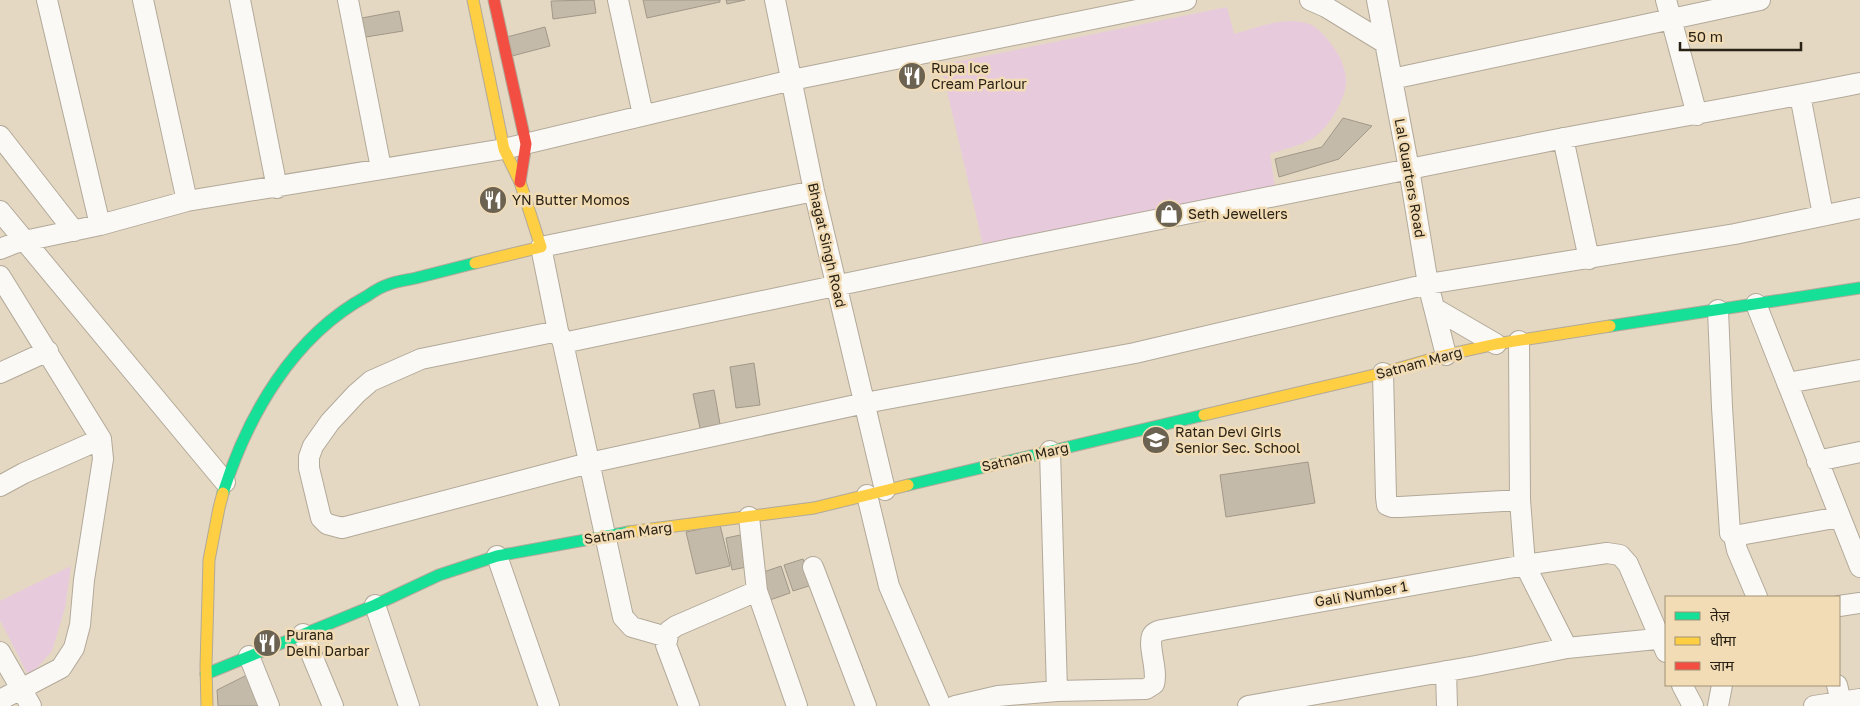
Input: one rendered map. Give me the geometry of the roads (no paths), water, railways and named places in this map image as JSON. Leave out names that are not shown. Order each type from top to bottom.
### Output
[{"type":"street","points":[[47,0],[100,225]]},
{"type":"street","points":[[143,0],[187,201]]},
{"type":"street","points":[[240,0],[277,188]]},
{"type":"street","points":[[348,0],[381,168]]},
{"type":"street","points":[[473,0],[504,149],[520,182],[542,247],[560,337],[623,618],[632,626],[667,637]]},
{"type":"street","points":[[494,0],[526,144],[520,182]]},
{"type":"street","points":[[618,0],[643,115]]},
{"type":"street","name":"Bhagat Singh Road","points":[[776,0],[814,191],[865,402],[889,586],[940,706]]},
{"type":"street","points":[[0,250],[25,240],[100,225],[187,201],[277,188],[381,168],[504,149],[792,80],[1186,0]]},
{"type":"street","points":[[1310,0],[1326,7],[1385,43]]},
{"type":"street","name":"Lal Quarters Road","points":[[1377,0],[1409,169],[1428,284],[1446,355]]},
{"type":"street","points":[[1392,79],[1669,9],[1760,0]]},
{"type":"street","points":[[1669,9],[1698,115]]},
{"type":"street","points":[[1860,83],[1698,115],[1563,138],[836,284],[560,337],[421,359],[371,381],[356,394],[330,422],[313,446],[309,457],[311,476],[321,518],[327,524],[342,528],[589,463],[865,402],[1135,353],[1428,284],[1734,234],[1860,208]]},
{"type":"street","points":[[1800,95],[1823,215]]},
{"type":"street","points":[[0,136],[74,231]]},
{"type":"street","points":[[1563,138],[1589,259]]},
{"type":"street","points":[[207,706],[206,674],[211,547],[225,482],[240,443],[267,396],[309,340],[329,321],[362,297],[386,286],[542,247],[814,191]]},
{"type":"street","points":[[0,211],[225,482]]},
{"type":"street","points":[[0,276],[101,438],[103,459],[84,580],[80,626],[74,648],[61,668],[0,700]]},
{"type":"street","name":"Satnam Marg","points":[[206,674],[375,605],[439,574],[497,556],[605,535],[814,508],[1383,373],[1446,355],[1496,344],[1860,288]]},
{"type":"street","points":[[1756,304],[1859,564]]},
{"type":"street","points":[[1434,308],[1496,344]]},
{"type":"street","points":[[1718,310],[1726,490],[1730,534],[1734,536],[1737,550],[1757,596]]},
{"type":"street","points":[[1519,341],[1520,500],[1525,565],[1566,648]]},
{"type":"street","points":[[0,373],[48,351]]},
{"type":"street","points":[[1787,384],[1860,370]]},
{"type":"street","points":[[1383,373],[1387,505],[1400,507],[1520,500]]},
{"type":"street","points":[[0,486],[101,438]]},
{"type":"street","points":[[955,706],[998,696],[1057,691],[1050,451]]},
{"type":"street","points":[[1817,461],[1860,452]]},
{"type":"street","points":[[1734,536],[1840,516]]},
{"type":"street","points":[[749,517],[757,591],[797,706]]},
{"type":"street","name":"Gali Number 1","points":[[1057,691],[1146,689],[1154,684],[1156,676],[1151,643],[1155,632],[1525,565],[1607,553],[1620,555],[1628,564],[1664,643]]},
{"type":"street","points":[[497,556],[549,706]]},
{"type":"street","points":[[813,567],[866,706]]},
{"type":"street","points":[[689,706],[666,645],[669,631],[676,626],[757,591]]},
{"type":"street","points":[[1840,606],[1860,603]]},
{"type":"street","points":[[375,605],[409,706]]},
{"type":"street","points":[[303,634],[333,706]]},
{"type":"street","points":[[1248,706],[1566,648],[1664,643]]},
{"type":"street","points":[[0,652],[32,706]]},
{"type":"street","points":[[249,656],[269,706]]},
{"type":"street","points":[[1446,671],[1447,706]]},
{"type":"street","points":[[1683,686],[1693,706]]},
{"type":"street","points":[[1718,706],[1722,686]]},
{"type":"street","points":[[1814,706],[1845,699]]},
{"type":"place","name":"Rupa Ice Cream Parlour","points":[[912,76]]},
{"type":"place","name":"YN Butter Momos","points":[[493,200]]},
{"type":"place","name":"Seth Jewellers","points":[[1169,214]]},
{"type":"place","name":"Ratan Devi Girls Senior Sec. School","points":[[1156,440]]},
{"type":"place","name":"Purana Delhi Darbar","points":[[267,643]]}]
